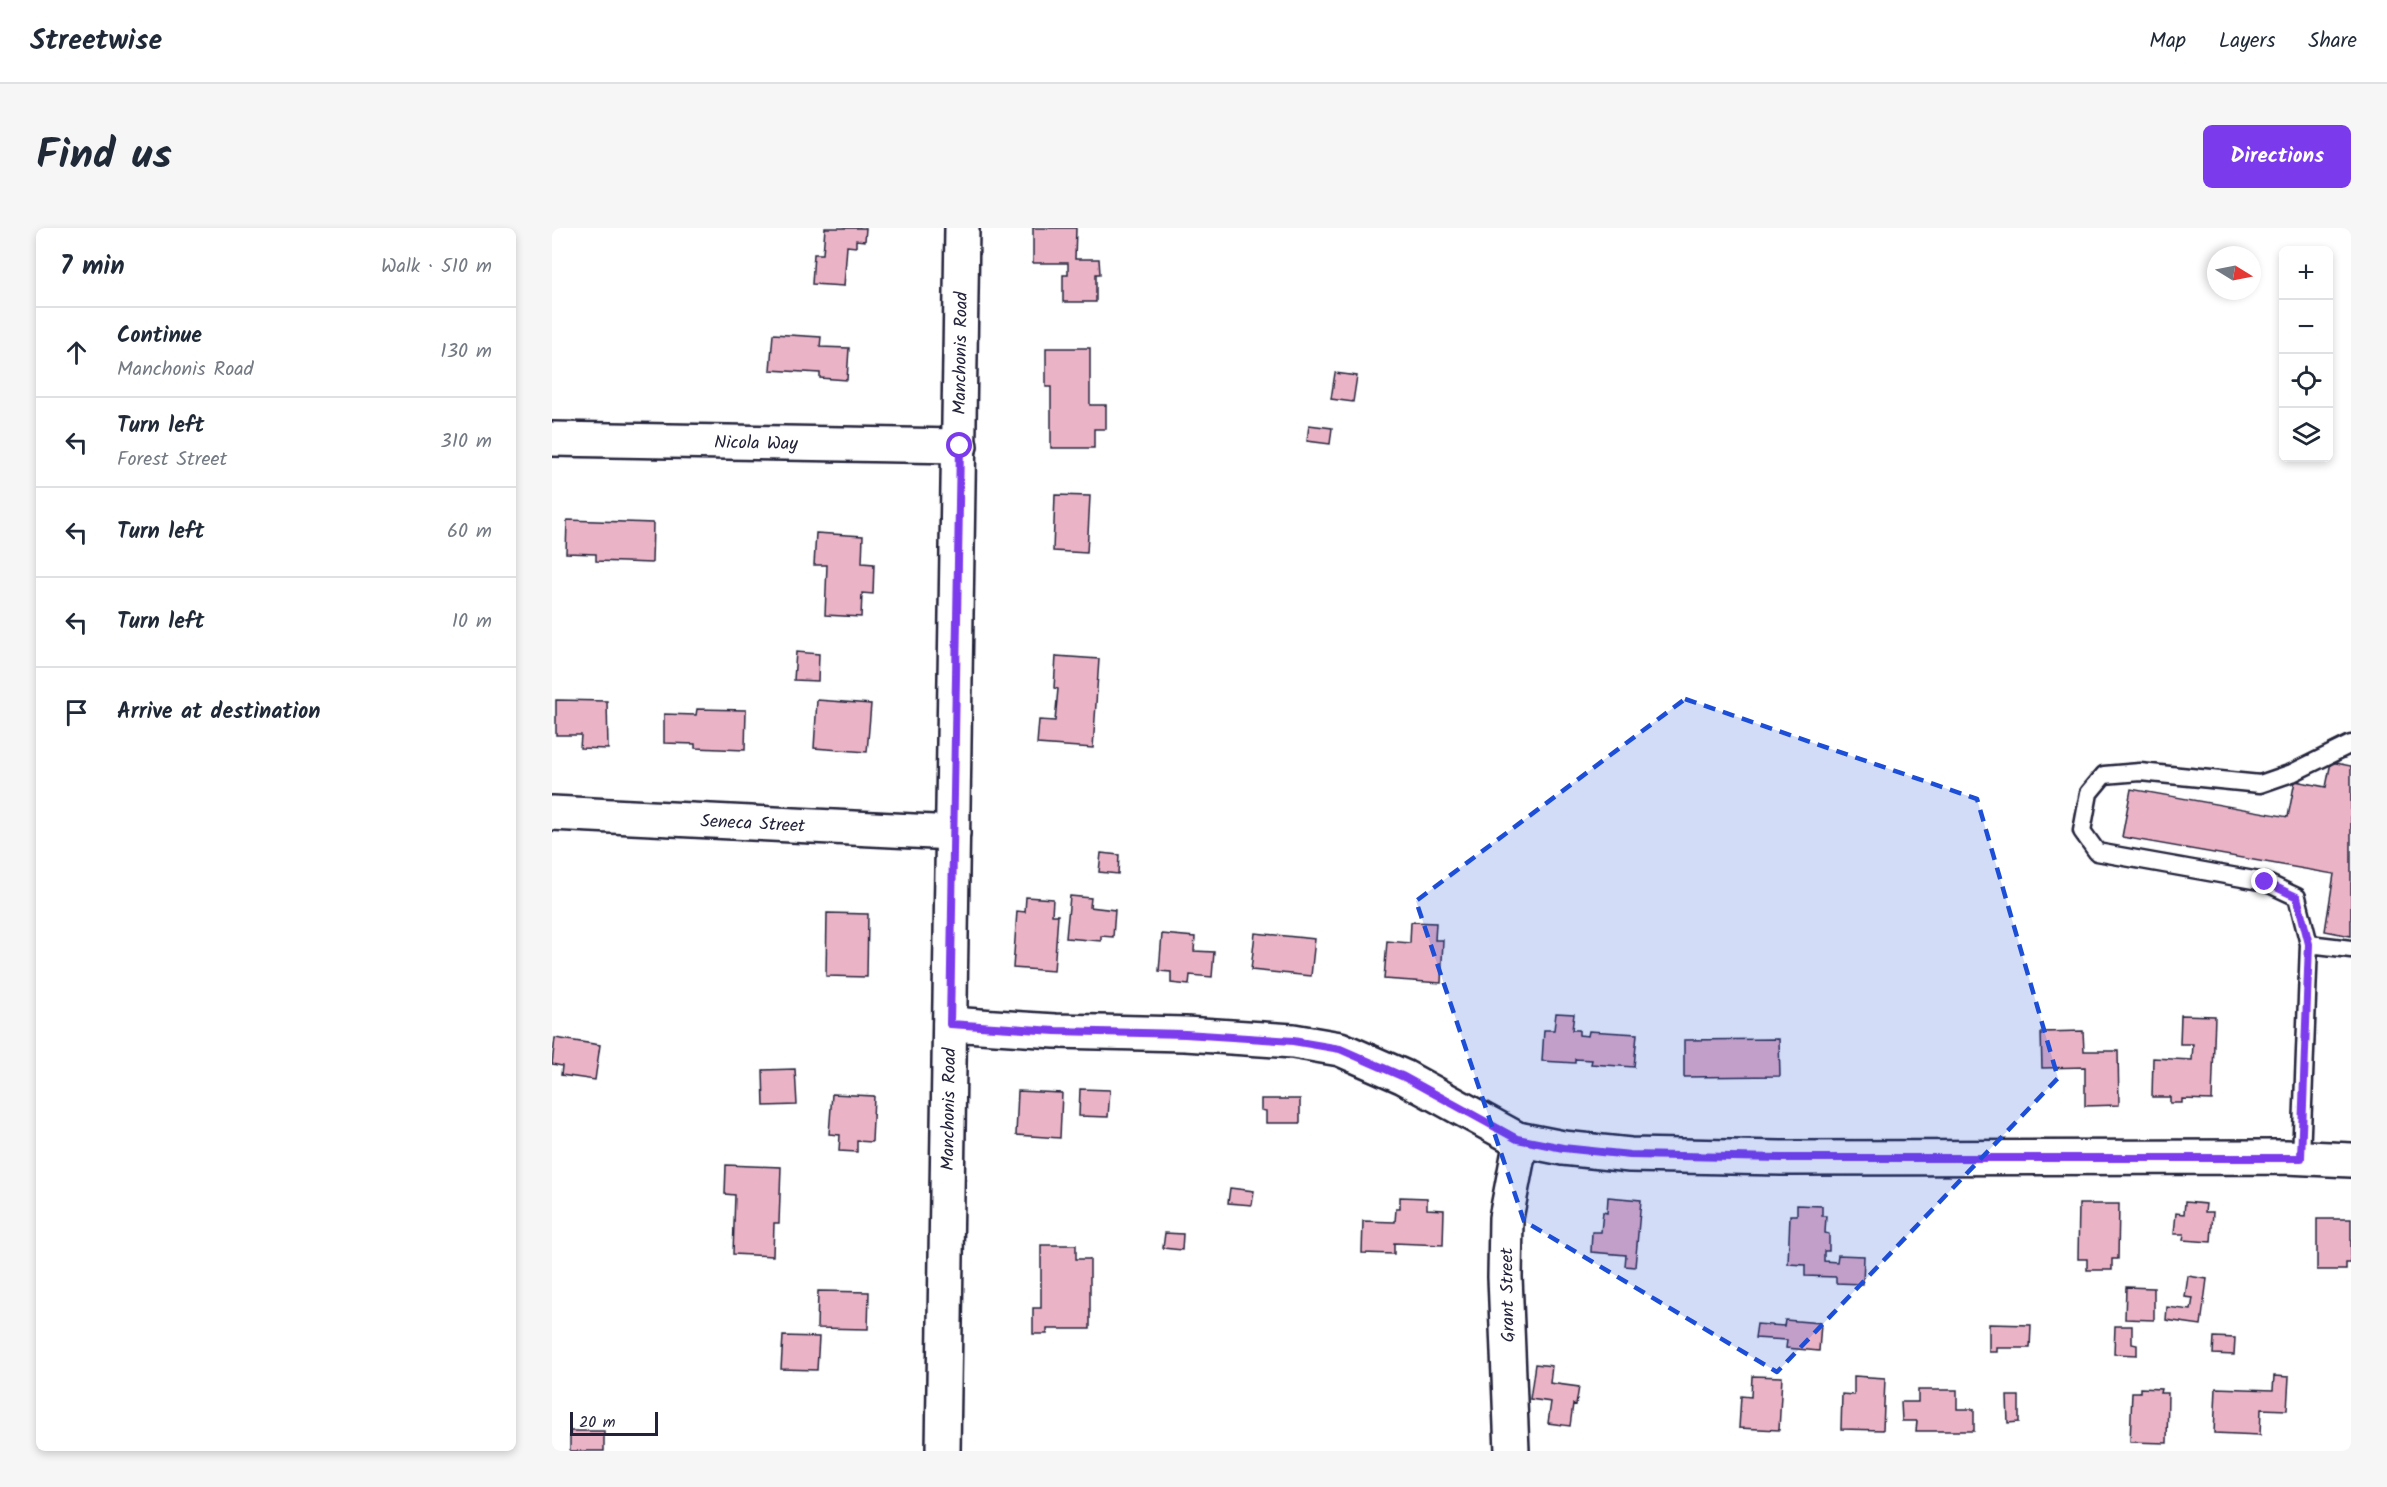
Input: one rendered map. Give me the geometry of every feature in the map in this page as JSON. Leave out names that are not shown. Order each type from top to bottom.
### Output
[{"type":"street","name":"Manchonis Road","points":[[943,1451],[962,228]]},
{"type":"street","name":"Nicola Way","points":[[552,439],[960,446]]},
{"type":"street","name":"Seneca Street","points":[[552,813],[953,833]]},
{"type":"street","points":[[950,1024],[1055,1031],[1185,1034],[1293,1041],[1340,1049],[1404,1077],[1470,1115],[1521,1140],[1563,1148],[1642,1155],[1781,1158],[2301,1158],[2351,1160]]},
{"type":"street","name":"Grant Street","points":[[1512,1451],[1505,1277],[1506,1218],[1521,1140]]},
{"type":"lane","points":[[2301,1158],[2309,944],[2297,897],[2265,882],[2097,852],[2082,831],[2089,793],[2104,775],[2140,772],[2260,784],[2292,773],[2351,744]]},
{"type":"lane","points":[[2309,944],[2351,949]]},
{"type":"highlighted area","points":[[1685,699],[1977,799],[2058,1078],[1777,1372],[1524,1221],[1416,901]]},
{"type":"building","points":[[825,228],[866,228],[865,241],[856,240],[856,247],[847,246],[844,286],[812,284],[814,254],[823,254]]},
{"type":"building","points":[[1033,228],[1076,228],[1075,259],[1099,259],[1100,274],[1096,274],[1096,302],[1063,302],[1063,275],[1068,275],[1068,263],[1033,263]]},
{"type":"building","points":[[773,334],[821,337],[820,347],[849,348],[847,380],[820,378],[820,373],[770,370]]},
{"type":"building","points":[[1046,348],[1090,348],[1090,405],[1106,405],[1106,429],[1094,429],[1094,448],[1051,448],[1051,387],[1046,387]]},
{"type":"building","points":[[1335,373],[1357,376],[1353,402],[1331,399]]},
{"type":"building","points":[[1309,425],[1332,428],[1330,444],[1307,441]]},
{"type":"building","points":[[1055,495],[1090,496],[1087,553],[1053,551]]},
{"type":"building","points":[[567,520],[653,523],[652,563],[596,561],[596,554],[566,553]]},
{"type":"building","points":[[816,533],[863,536],[862,563],[874,564],[873,594],[862,593],[861,617],[825,615],[827,565],[814,565]]},
{"type":"building","points":[[796,652],[819,654],[818,681],[794,680]]},
{"type":"building","points":[[1056,656],[1099,659],[1093,748],[1037,744],[1039,720],[1055,721],[1058,689],[1054,688]]},
{"type":"building","points":[[556,700],[607,701],[608,749],[580,748],[581,735],[556,735]]},
{"type":"building","points":[[817,700],[871,704],[867,752],[814,748]]},
{"type":"building","points":[[697,709],[746,710],[745,750],[695,748],[695,744],[664,743],[664,714],[696,715]]},
{"type":"building","points":[[2331,762],[2351,766],[2351,936],[2325,931],[2334,874],[2122,837],[2131,789],[2288,817],[2295,781],[2326,787]]},
{"type":"building","points":[[1101,853],[1119,855],[1118,874],[1099,872]]},
{"type":"building","points":[[1070,896],[1091,898],[1090,907],[1115,910],[1113,937],[1101,936],[1101,941],[1066,938]]},
{"type":"building","points":[[1026,897],[1053,899],[1052,915],[1058,915],[1054,971],[1013,968],[1017,911],[1025,912]]},
{"type":"building","points":[[827,913],[868,914],[867,977],[826,976]]},
{"type":"building","points":[[1411,922],[1436,923],[1435,940],[1443,940],[1441,983],[1384,979],[1387,941],[1410,943]]},
{"type":"building","points":[[1255,933],[1315,939],[1311,976],[1251,970]]},
{"type":"building","points":[[1162,934],[1195,937],[1194,951],[1214,952],[1212,977],[1190,975],[1189,985],[1171,983],[1171,972],[1159,971]]},
{"type":"building","points":[[1556,1013],[1574,1014],[1572,1030],[1579,1030],[1579,1035],[1588,1036],[1589,1031],[1637,1034],[1634,1067],[1591,1064],[1592,1060],[1575,1059],[1575,1063],[1542,1061],[1544,1030],[1554,1030]]},
{"type":"building","points":[[2181,1015],[2215,1016],[2212,1100],[2182,1099],[2182,1103],[2170,1103],[2170,1097],[2152,1097],[2153,1058],[2192,1060],[2193,1044],[2180,1044]]},
{"type":"building","points":[[2083,1031],[2084,1051],[2118,1051],[2119,1105],[2085,1106],[2085,1067],[2042,1068],[2041,1032]]},
{"type":"building","points":[[555,1038],[600,1045],[595,1080],[561,1075],[562,1066],[552,1064]]},
{"type":"building","points":[[1779,1039],[1780,1076],[1684,1077],[1684,1040]]},
{"type":"building","points":[[795,1069],[797,1105],[764,1106],[763,1070]]},
{"type":"building","points":[[1080,1089],[1110,1090],[1108,1117],[1079,1116]]},
{"type":"building","points":[[1018,1091],[1062,1093],[1060,1138],[1016,1135]]},
{"type":"building","points":[[832,1094],[874,1096],[872,1142],[857,1141],[857,1152],[839,1151],[840,1135],[829,1134]]},
{"type":"building","points":[[1261,1099],[1300,1099],[1300,1123],[1266,1123],[1266,1111],[1261,1110]]},
{"type":"building","points":[[726,1165],[781,1167],[779,1223],[774,1223],[773,1256],[733,1254],[735,1195],[725,1194]]},
{"type":"building","points":[[1230,1188],[1254,1191],[1252,1205],[1228,1203]]},
{"type":"building","points":[[1400,1197],[1427,1198],[1427,1209],[1444,1210],[1443,1245],[1394,1243],[1394,1254],[1362,1253],[1363,1221],[1395,1222],[1396,1209],[1400,1209]]},
{"type":"building","points":[[1608,1197],[1641,1200],[1635,1267],[1625,1266],[1626,1255],[1591,1252],[1592,1232],[1601,1232],[1603,1212],[1607,1213]]},
{"type":"building","points":[[2185,1202],[2206,1204],[2205,1212],[2213,1212],[2211,1242],[2183,1240],[2184,1234],[2174,1234],[2176,1213],[2184,1214]]},
{"type":"building","points":[[2079,1204],[2119,1204],[2118,1259],[2112,1259],[2112,1270],[2087,1270],[2087,1259],[2078,1259]]},
{"type":"building","points":[[1797,1205],[1822,1206],[1822,1216],[1826,1216],[1825,1233],[1829,1234],[1829,1251],[1824,1251],[1824,1261],[1837,1262],[1838,1255],[1864,1256],[1863,1284],[1836,1283],[1836,1277],[1805,1276],[1805,1265],[1788,1264],[1790,1215],[1797,1215]]},
{"type":"building","points":[[2317,1219],[2351,1219],[2351,1263],[2346,1263],[2346,1270],[2317,1270]]},
{"type":"building","points":[[1165,1233],[1183,1234],[1182,1250],[1163,1248]]},
{"type":"building","points":[[1041,1245],[1076,1245],[1076,1259],[1090,1259],[1090,1329],[1047,1329],[1047,1334],[1033,1334],[1033,1308],[1041,1308]]},
{"type":"building","points":[[2188,1276],[2207,1279],[2201,1325],[2166,1320],[2167,1307],[2191,1310],[2193,1298],[2185,1297]]},
{"type":"building","points":[[2126,1287],[2154,1288],[2154,1320],[2125,1319]]},
{"type":"building","points":[[818,1291],[869,1292],[868,1329],[817,1328]]},
{"type":"building","points":[[1785,1320],[1821,1323],[1819,1351],[1786,1348],[1787,1340],[1755,1338],[1757,1324],[1784,1326]]},
{"type":"building","points":[[1989,1324],[2031,1325],[2030,1348],[1997,1348],[1997,1352],[1989,1352]]},
{"type":"building","points":[[2115,1326],[2132,1326],[2132,1344],[2137,1345],[2137,1355],[2114,1354]]},
{"type":"building","points":[[783,1336],[819,1337],[817,1370],[781,1369]]},
{"type":"building","points":[[2214,1337],[2235,1338],[2234,1355],[2213,1354]]},
{"type":"building","points":[[1535,1364],[1552,1366],[1550,1383],[1579,1387],[1576,1405],[1573,1404],[1570,1426],[1548,1423],[1551,1402],[1530,1399]]},
{"type":"building","points":[[1752,1376],[1782,1377],[1779,1430],[1739,1428],[1741,1396],[1751,1397]]},
{"type":"building","points":[[1854,1376],[1885,1378],[1883,1430],[1841,1429],[1842,1394],[1854,1395]]},
{"type":"building","points":[[2274,1376],[2289,1377],[2287,1410],[2261,1409],[2260,1435],[2214,1433],[2216,1388],[2273,1390]]},
{"type":"building","points":[[2140,1388],[2161,1389],[2160,1393],[2168,1393],[2167,1443],[2130,1442],[2132,1392],[2140,1392]]},
{"type":"building","points":[[1918,1390],[1957,1390],[1957,1409],[1974,1409],[1974,1431],[1916,1431],[1917,1421],[1902,1421],[1901,1402],[1918,1402]]},
{"type":"building","points":[[2007,1396],[2019,1396],[2019,1422],[2008,1423]]},
{"type":"building","points":[[570,1431],[604,1431],[604,1451],[570,1451]]},
{"type":"route","points":[[960,446],[950,1024],[1055,1031],[1185,1034],[1293,1041],[1340,1049],[1404,1077],[1517,1139],[1563,1148],[1630,1155],[1781,1158],[1918,1156],[2301,1158],[2309,944],[2297,897],[2265,882]]}]
